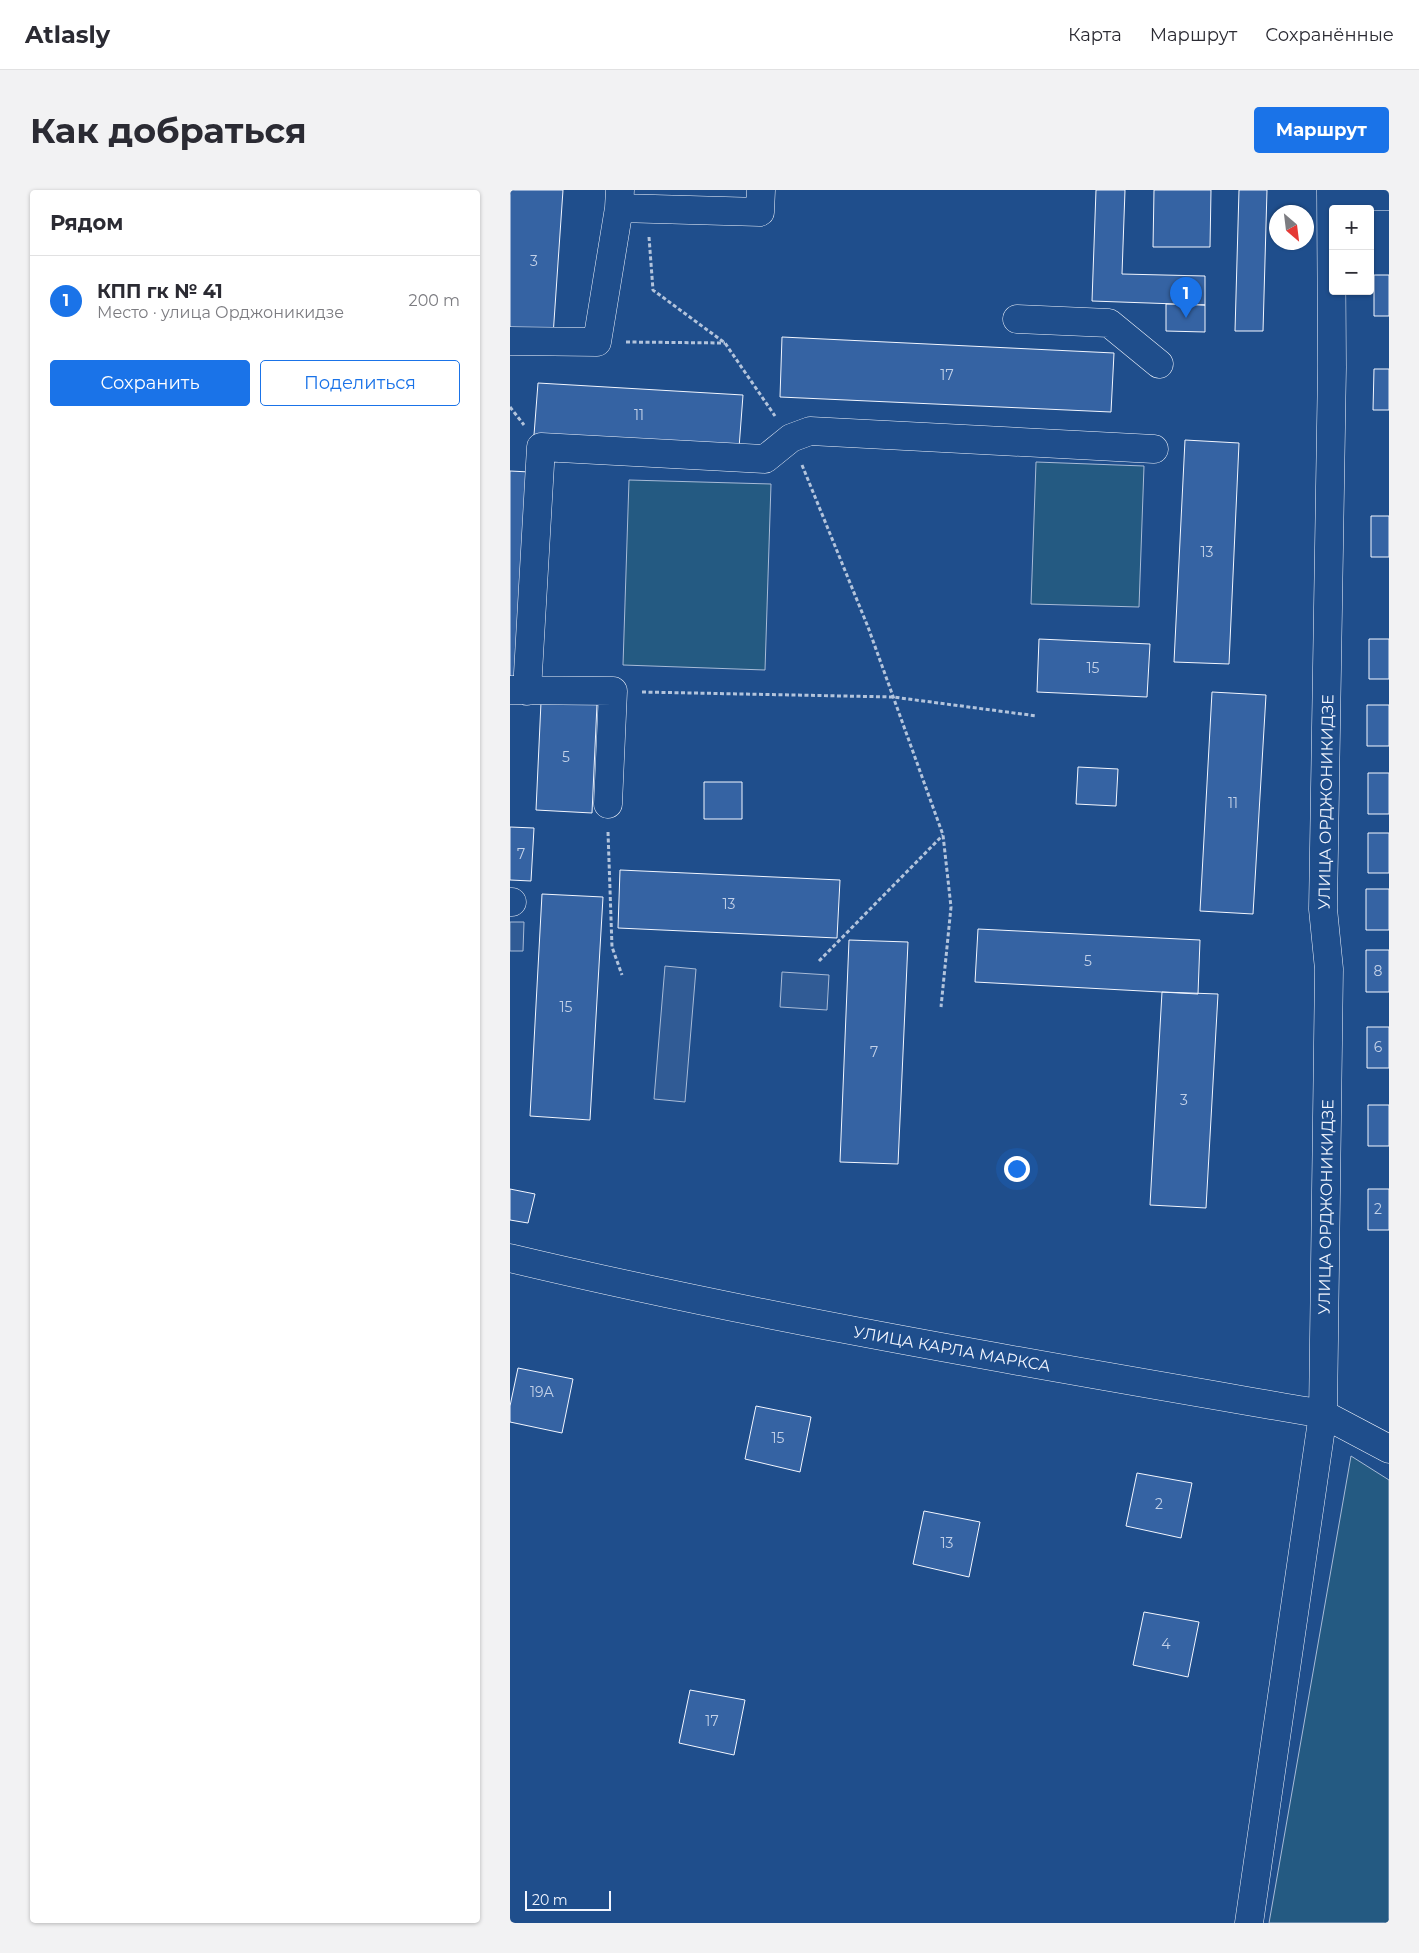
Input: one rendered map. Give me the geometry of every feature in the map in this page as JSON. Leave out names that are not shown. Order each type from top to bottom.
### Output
[{"type":"street","points":[[510,341],[597,342],[619,199],[646,209],[760,212],[761,190]]},
{"type":"street","points":[[1331,193],[1389,196]]},
{"type":"street","name":"УЛИЦА ОРДЖОНИКИДЗЕ","points":[[1249,1923],[1323,1414],[1329,969],[1323,909],[1332,367],[1331,193]]},
{"type":"street","points":[[1017,319],[1109,322],[1159,364]]},
{"type":"street","points":[[608,804],[613,692],[518,690],[541,448],[765,460],[791,438],[810,431],[1154,450]]},
{"type":"street","name":"УЛИЦА КАРЛА МАРКСА","points":[[510,1258],[632,1287],[872,1335],[1323,1414],[1389,1449]]},
{"type":"path","points":[[646,209],[653,290],[725,343],[791,438],[868,627],[943,835],[951,907],[941,1007]]},
{"type":"path","points":[[597,342],[725,343]]},
{"type":"path","points":[[613,692],[893,697],[1037,716]]},
{"type":"path","points":[[608,804],[612,946],[622,975]]},
{"type":"path","points":[[819,961],[943,835]]},
{"type":"shaded area","points":[[1036,462],[1144,466],[1139,607],[1031,604]]},
{"type":"shaded area","points":[[629,480],[771,484],[765,670],[623,665]]},
{"type":"shaded area","points":[[510,922],[524,922],[523,951],[510,951]]},
{"type":"shaded area","points":[[665,966],[696,969],[685,1102],[654,1099]]},
{"type":"shaded area","points":[[782,972],[829,975],[827,1010],[780,1007]]},
{"type":"shaded area","points":[[1351,1456],[1389,1480],[1389,1923],[1269,1923]]},
{"type":"building","points":[[510,190],[563,190],[553,336],[510,333]]},
{"type":"building","points":[[1096,190],[1125,190],[1122,274],[1205,276],[1205,305],[1092,301]]},
{"type":"building","points":[[1154,190],[1211,190],[1210,247],[1153,247]]},
{"type":"building","points":[[1239,190],[1267,190],[1263,331],[1235,331]]},
{"type":"building","points":[[1374,275],[1389,275],[1389,316],[1374,316]]},
{"type":"building","points":[[1166,304],[1205,305],[1205,332],[1166,331]]},
{"type":"building","points":[[782,337],[1114,353],[1111,412],[780,397]]},
{"type":"building","points":[[1374,369],[1389,369],[1389,410],[1373,410]]},
{"type":"building","points":[[538,383],[743,395],[739,448],[534,435]]},
{"type":"building","points":[[1185,440],[1239,443],[1229,664],[1174,662]]},
{"type":"building","points":[[510,471],[530,472],[520,679],[510,679]]},
{"type":"building","points":[[1371,516],[1389,516],[1389,557],[1371,557]]},
{"type":"building","points":[[1039,639],[1150,644],[1147,697],[1037,692]]},
{"type":"building","points":[[1369,639],[1389,639],[1389,679],[1369,679]]},
{"type":"building","points":[[1212,692],[1266,695],[1253,914],[1200,911]]},
{"type":"building","points":[[541,702],[597,704],[592,813],[536,810]]},
{"type":"building","points":[[1367,705],[1389,705],[1389,746],[1367,746]]},
{"type":"building","points":[[1078,767],[1118,769],[1116,806],[1076,804]]},
{"type":"building","points":[[1368,773],[1389,773],[1389,814],[1368,814]]},
{"type":"building","points":[[704,782],[742,782],[742,819],[704,819]]},
{"type":"building","points":[[510,827],[534,828],[531,881],[510,880]]},
{"type":"building","points":[[1368,833],[1389,833],[1389,873],[1368,873]]},
{"type":"building","points":[[620,870],[840,880],[837,938],[618,928]]},
{"type":"building","points":[[1366,889],[1389,889],[1389,930],[1366,930]]},
{"type":"building","points":[[542,894],[603,897],[590,1120],[530,1116]]},
{"type":"building","points":[[978,929],[1200,940],[1198,994],[975,982]]},
{"type":"building","points":[[849,940],[908,942],[898,1164],[840,1162]]},
{"type":"building","points":[[1366,950],[1389,950],[1389,992],[1366,992]]},
{"type":"building","points":[[1162,992],[1218,994],[1206,1208],[1150,1205]]},
{"type":"building","points":[[1367,1027],[1389,1027],[1389,1068],[1367,1068]]},
{"type":"building","points":[[1368,1105],[1389,1105],[1389,1146],[1368,1146]]},
{"type":"building","points":[[510,1189],[535,1194],[528,1223],[510,1220]]},
{"type":"building","points":[[1368,1189],[1389,1189],[1389,1230],[1368,1230]]},
{"type":"building","points":[[518,1368],[573,1379],[562,1433],[510,1422],[510,1406]]},
{"type":"building","points":[[756,1406],[811,1417],[800,1472],[745,1459]]},
{"type":"building","points":[[1137,1473],[1192,1483],[1181,1538],[1126,1526]]},
{"type":"building","points":[[924,1511],[980,1522],[969,1577],[913,1564]]},
{"type":"building","points":[[1144,1612],[1199,1622],[1188,1677],[1133,1665]]},
{"type":"building","points":[[690,1690],[745,1700],[734,1755],[679,1743]]},
{"type":"place","name":"КПП гк № 41","points":[[1186,318]]}]
